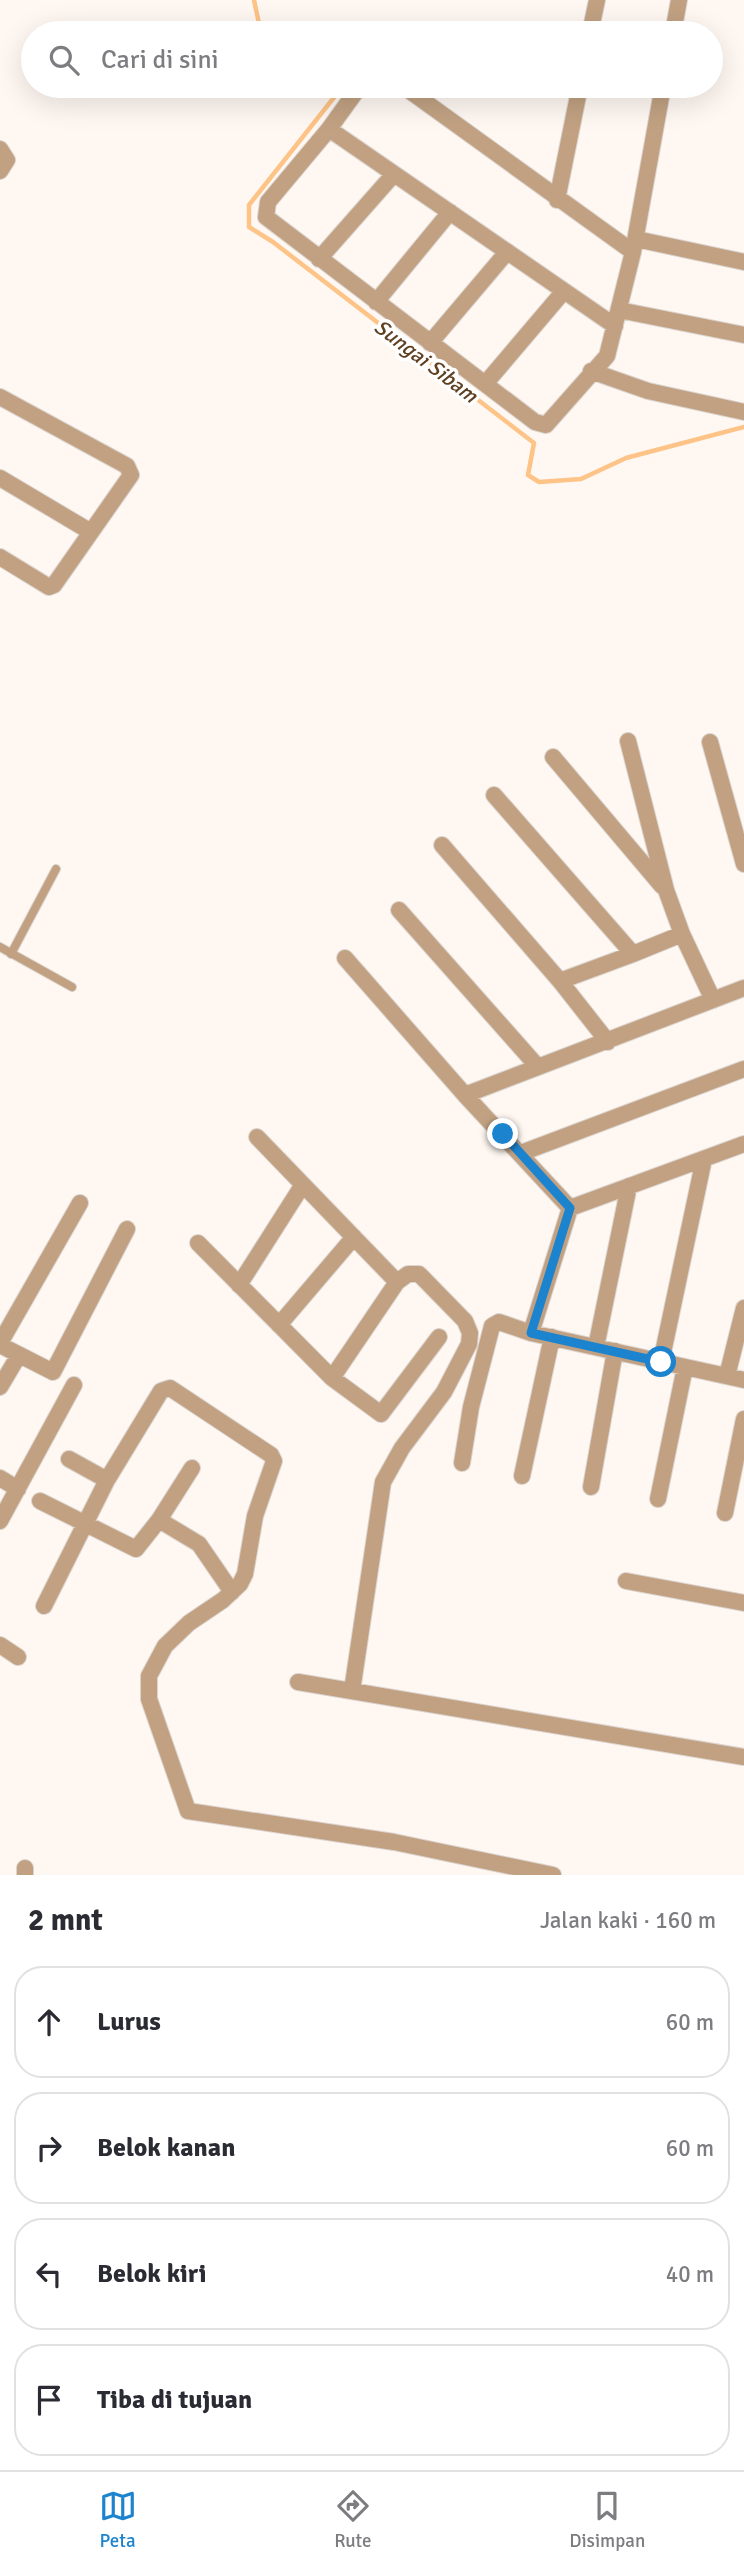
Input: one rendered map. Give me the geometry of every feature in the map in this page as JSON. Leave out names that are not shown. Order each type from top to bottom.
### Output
[{"type":"street","points":[[593,21],[597,0]]},
{"type":"street","points":[[675,21],[678,0]]},
{"type":"street","points":[[351,98],[268,202],[266,216],[535,422],[546,425],[607,356],[634,246],[661,98]]},
{"type":"street","points":[[419,98],[557,200],[634,246],[744,262]]},
{"type":"street","points":[[557,200],[578,98]]},
{"type":"street","points":[[329,129],[615,326]]},
{"type":"street","points":[[0,149],[7,160],[0,172]]},
{"type":"street","points":[[319,259],[394,174]]},
{"type":"street","points":[[376,302],[450,212]]},
{"type":"street","points":[[430,343],[507,251]]},
{"type":"street","points":[[485,384],[564,291]]},
{"type":"street","points":[[619,310],[744,335]]},
{"type":"street","points":[[591,371],[648,391],[744,412]]},
{"type":"street","points":[[0,397],[130,470],[131,475],[54,585],[49,587],[0,557]]},
{"type":"street","points":[[0,478],[91,532]]},
{"type":"street","points":[[628,741],[666,890],[682,934],[713,1000]]},
{"type":"street","points":[[710,742],[744,864]]},
{"type":"street","points":[[553,757],[666,890]]},
{"type":"street","points":[[494,795],[633,954]]},
{"type":"street","points":[[442,845],[560,981],[608,1042]]},
{"type":"street","points":[[398,910],[538,1067]]},
{"type":"street","points":[[560,981],[682,934]]},
{"type":"street","points":[[345,958],[465,1095],[570,1208]]},
{"type":"street","points":[[465,1095],[744,988]]},
{"type":"street","points":[[521,1153],[744,1069]]},
{"type":"street","points":[[257,1137],[397,1282]]},
{"type":"street","points":[[570,1208],[744,1144]]},
{"type":"street","points":[[661,1362],[704,1159]]},
{"type":"street","points":[[239,1285],[302,1186]]},
{"type":"street","points":[[596,1347],[629,1186]]},
{"type":"street","points":[[80,1203],[0,1344],[19,1355],[53,1372],[127,1229]]},
{"type":"street","points":[[531,1333],[570,1208]]},
{"type":"street","points":[[279,1325],[354,1237]]},
{"type":"street","points":[[198,1243],[332,1378],[381,1414],[439,1337]]},
{"type":"street","points":[[332,1378],[397,1282],[408,1274],[419,1274],[465,1321],[470,1338],[444,1392],[402,1448],[383,1482],[352,1691]]},
{"type":"street","points":[[727,1376],[744,1308]]},
{"type":"street","points":[[462,1463],[471,1407],[492,1326],[499,1322],[552,1338],[744,1380]]},
{"type":"street","points":[[522,1476],[552,1338]]},
{"type":"street","points":[[591,1487],[615,1351]]},
{"type":"street","points":[[0,1387],[19,1355]]},
{"type":"street","points":[[658,1499],[685,1367]]},
{"type":"street","points":[[0,1521],[74,1385]]},
{"type":"street","points":[[44,1606],[107,1480],[165,1388],[170,1388],[271,1455],[274,1461],[256,1516],[245,1574],[232,1592],[194,1618],[165,1646],[149,1676],[149,1699],[188,1811],[394,1842],[468,1867],[552,1875]]},
{"type":"street","points":[[725,1513],[744,1419]]},
{"type":"street","points":[[69,1460],[107,1480]]},
{"type":"street","points":[[40,1501],[132,1550],[136,1549],[159,1520],[192,1468]]},
{"type":"street","points":[[0,1478],[18,1489]]},
{"type":"street","points":[[159,1520],[199,1544],[232,1592]]},
{"type":"street","points":[[626,1581],[744,1603]]},
{"type":"street","points":[[0,1645],[18,1657]]},
{"type":"street","points":[[298,1682],[479,1710],[744,1757]]},
{"type":"lane","points":[[11,954],[56,869]]},
{"type":"lane","points":[[0,947],[72,987]]},
{"type":"waterway","name":"Sungai Sibam","points":[[254,0],[258,21]]},
{"type":"waterway","name":"Sungai Sibam","points":[[334,98],[249,205],[249,227],[273,242],[534,443],[528,475],[539,482],[581,479],[626,458],[744,427]]},
{"type":"route","points":[[503,1134],[570,1208],[531,1333],[661,1362]]}]
